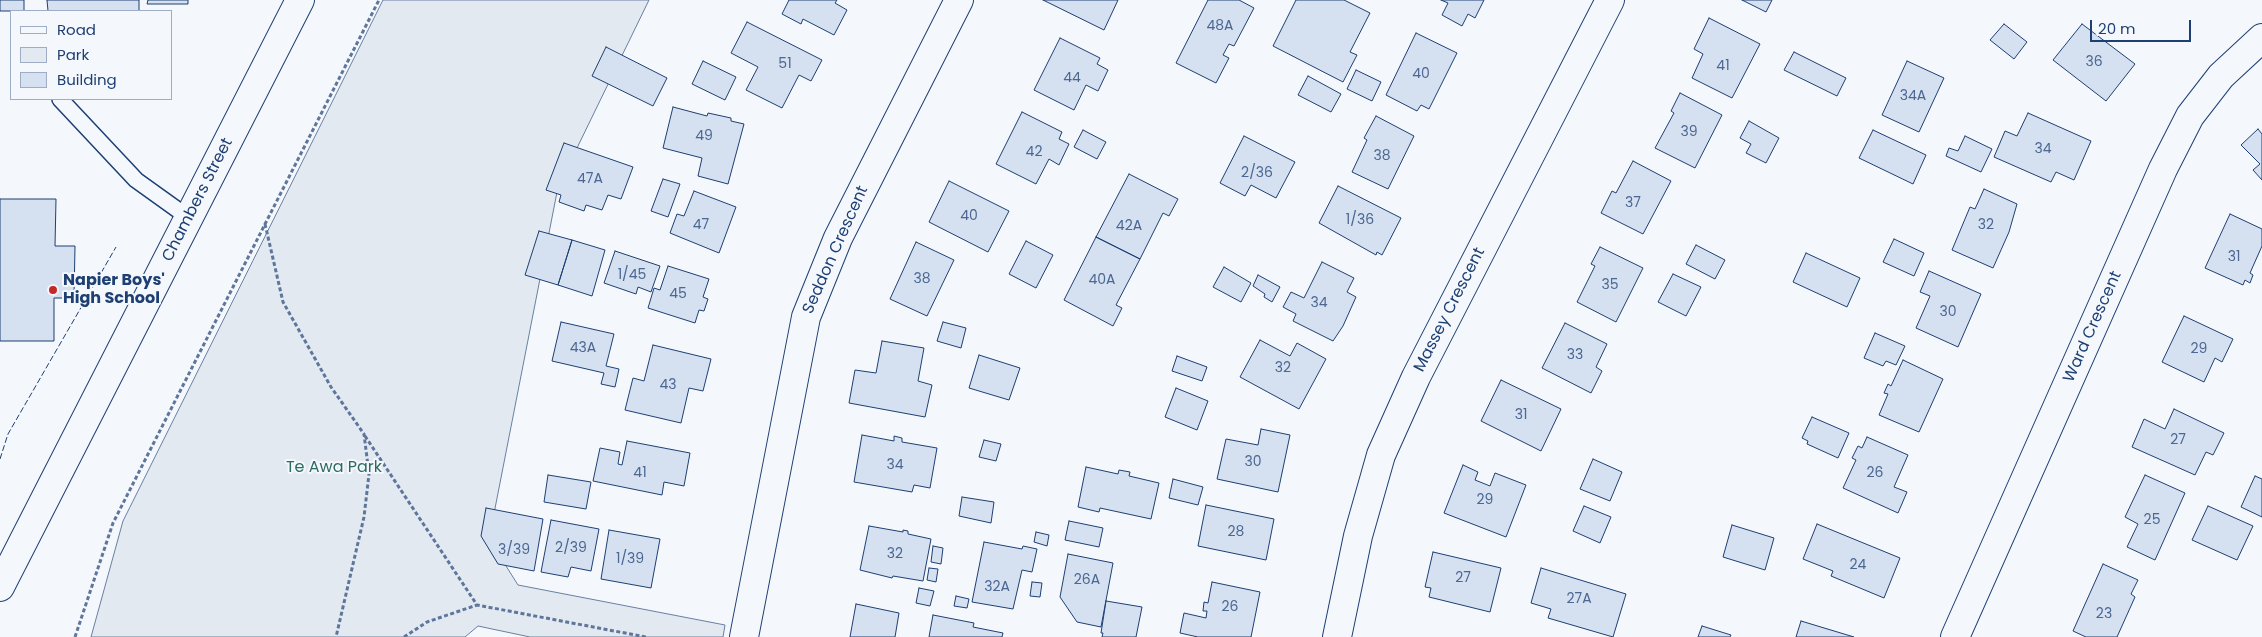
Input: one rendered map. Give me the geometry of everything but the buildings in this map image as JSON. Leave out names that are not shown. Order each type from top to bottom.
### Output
[{"type":"street","name":"Chambers Street","points":[[0,588],[300,0]]},
{"type":"street","name":"Seddon Crescent","points":[[744,637],[806,317],[838,238],[959,0]]},
{"type":"street","name":"Massey Crescent","points":[[1337,637],[1358,536],[1381,455],[1416,377],[1610,0]]},
{"type":"street","name":"Ward Crescent","points":[[1955,637],[2159,178],[2190,116],[2221,76],[2262,38]]},
{"type":"lane","points":[[61,100],[136,180],[189,218]]},
{"type":"path","points":[[75,637],[113,523],[379,0]]},
{"type":"path","points":[[265,224],[283,302],[331,387],[477,605]]},
{"type":"path","points":[[336,637],[364,517],[369,474],[364,434]]},
{"type":"path","points":[[404,637],[427,622],[477,605],[646,637]]},
{"type":"green space","name":"Te Awa Park","points":[[383,0],[649,0],[558,187],[489,539],[518,585],[725,625],[723,637],[530,637],[478,626],[465,637],[91,637],[123,521]]},
{"type":"fence","points":[[0,459],[8,434],[116,247]]},
{"type":"place","name":"Napier Boys' High School","points":[[53,290]]}]
